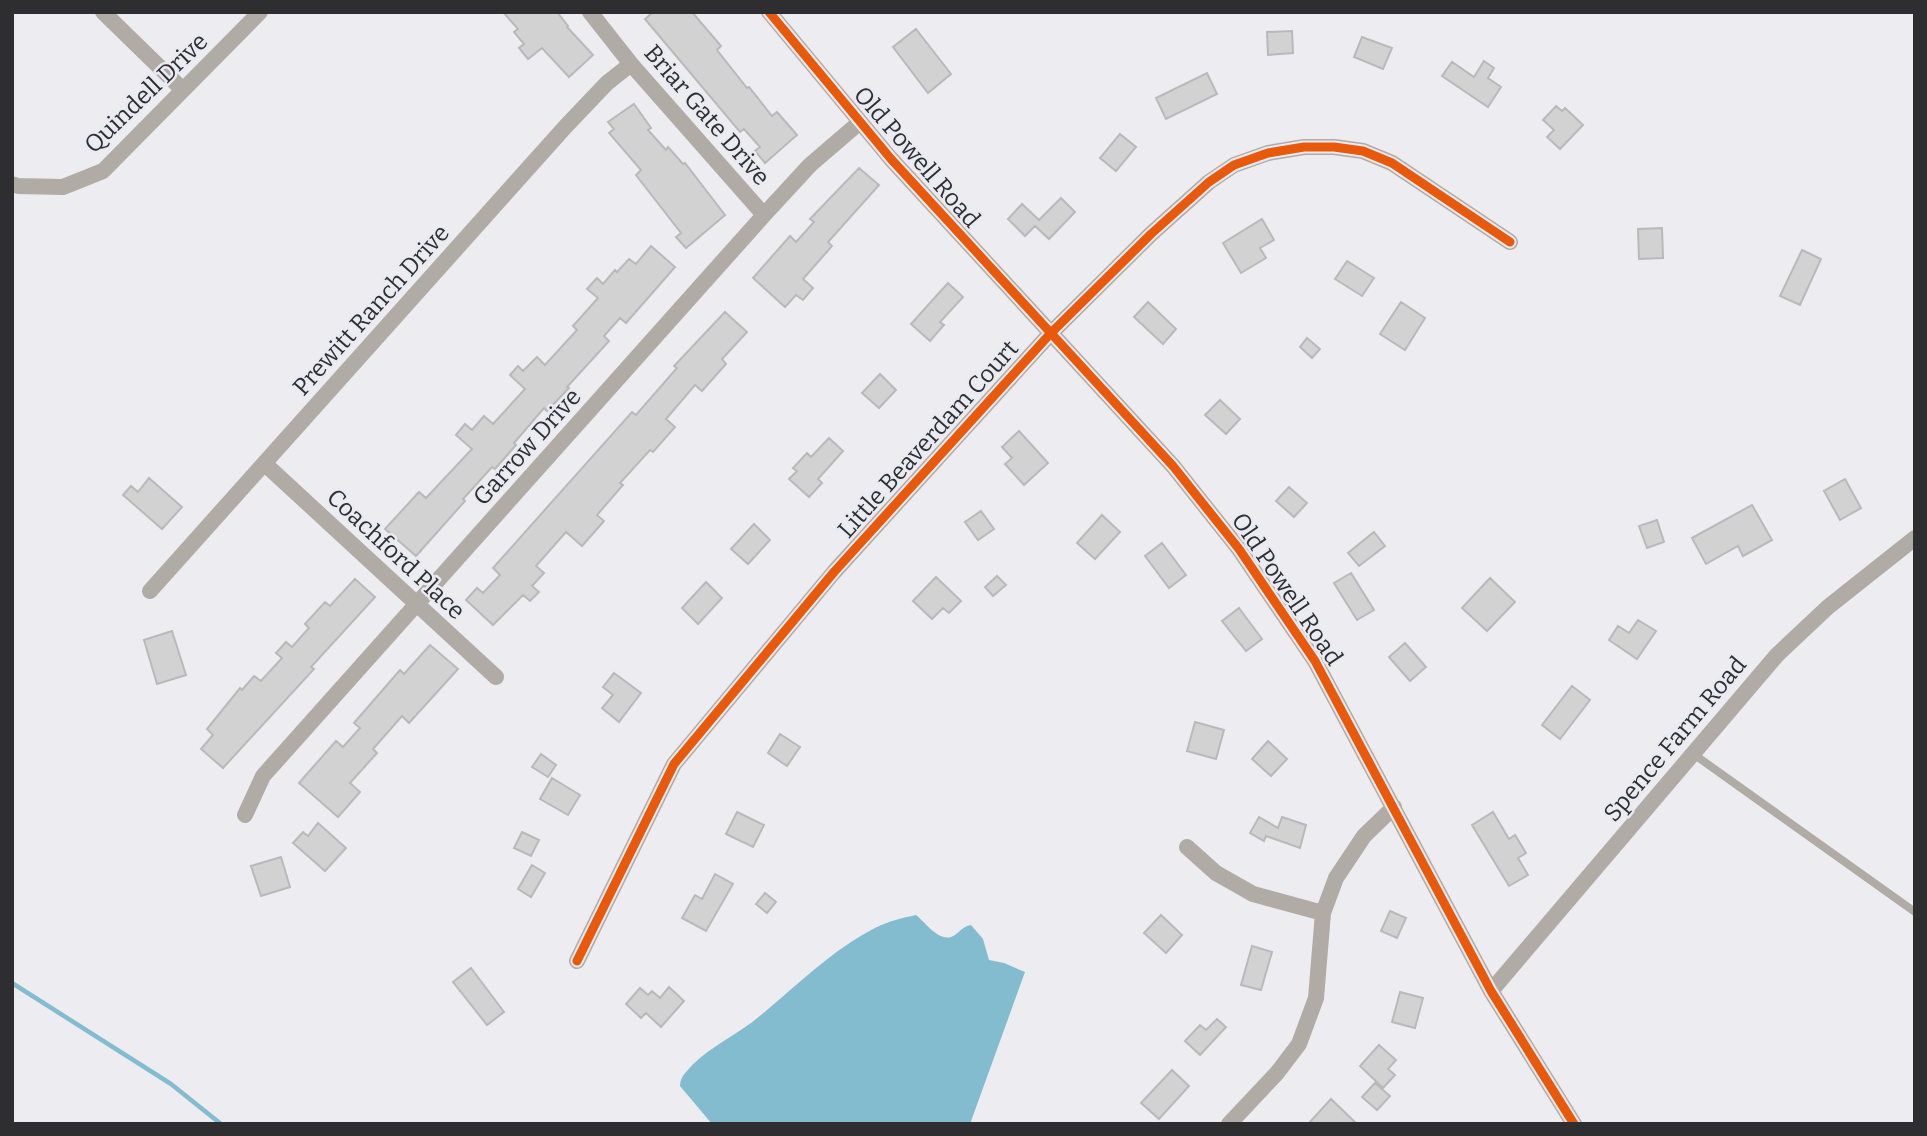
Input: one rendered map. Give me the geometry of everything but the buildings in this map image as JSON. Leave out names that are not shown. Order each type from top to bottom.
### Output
[{"type":"street","points":[[103,12],[183,90]]},
{"type":"street","name":"Quindell Drive","points":[[12,184],[63,187],[103,171],[260,12]]},
{"type":"street","name":"Briar Gate Drive","points":[[590,12],[631,64],[764,215]]},
{"type":"street","name":"Old Powell Road","points":[[769,12],[942,217],[1173,466],[1239,549],[1315,661],[1491,991],[1574,1124]]},
{"type":"street","name":"Prewitt Ranch Drive","points":[[150,591],[566,126],[607,83],[631,64]]},
{"type":"street","name":"Garrow Drive","points":[[245,815],[263,776],[764,215],[810,165],[860,122]]},
{"type":"street","name":"Little Beaverdam Court","points":[[577,961],[674,764],[834,572],[1049,334],[1151,234],[1209,182],[1234,165],[1268,153],[1304,147],[1363,151],[1392,163],[1510,242]]},
{"type":"street","name":"Coachford Place","points":[[265,464],[496,677]]},
{"type":"street","name":"Spence Farm Road","points":[[1491,991],[1777,654],[1828,607],[1915,538]]},
{"type":"street","points":[[1229,1124],[1277,1073],[1299,1044],[1316,998],[1323,913],[1336,878],[1364,836],[1394,807]]},
{"type":"street","points":[[1187,847],[1216,873],[1253,894],[1323,913]]},
{"type":"lane","points":[[1692,753],[1915,912]]},
{"type":"water","points":[[916,915],[937,934],[946,937],[954,936],[971,925],[983,939],[989,960],[1025,972],[970,1124],[712,1124],[680,1086],[682,1077],[693,1065],[708,1051],[751,1023],[842,948],[880,926]]},
{"type":"waterway","points":[[12,983],[171,1084],[221,1124]]},
{"type":"cycle path","points":[[769,12],[891,159],[1173,466],[1239,549],[1315,661],[1491,991],[1574,1124]]},
{"type":"cycle path","points":[[577,961],[674,764],[834,572],[1050,334],[1151,234],[1209,182],[1234,165],[1268,153],[1304,147],[1363,151],[1392,163],[1510,242]]}]
